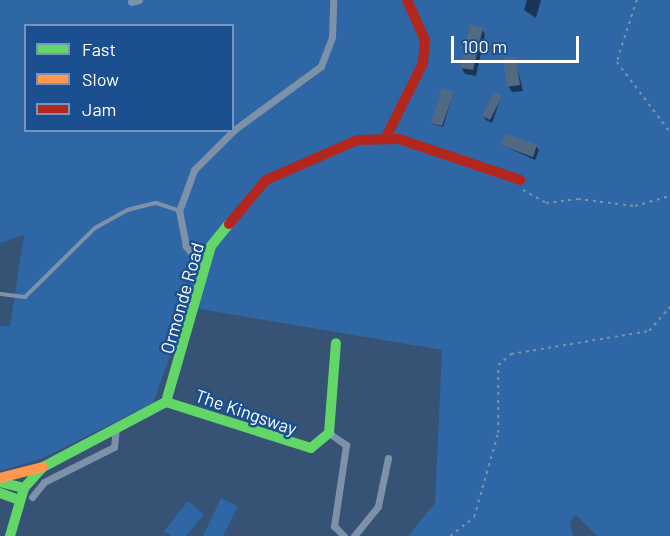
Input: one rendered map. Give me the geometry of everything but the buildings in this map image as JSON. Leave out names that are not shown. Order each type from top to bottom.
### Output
[{"type":"main road","points":[[385,139],[423,63],[425,40],[406,0]]},
{"type":"main road","name":"Ormonde Road","points":[[166,402],[211,246],[266,180],[357,140],[385,139],[468,158],[517,179]]},
{"type":"main road","points":[[329,433],[336,343]]},
{"type":"main road","points":[[0,480],[43,467],[166,402]]},
{"type":"main road","name":"The Kingsway","points":[[166,402],[286,444],[311,448],[329,433]]},
{"type":"main road","points":[[10,536],[20,500],[28,492],[43,467]]},
{"type":"main road","points":[[0,480],[28,492]]},
{"type":"main road","points":[[0,493],[20,500]]},
{"type":"street","points":[[131,2],[139,0]]},
{"type":"street","points":[[234,130],[321,66],[332,37],[333,0]]},
{"type":"street","points":[[205,269],[186,246],[179,211],[194,170],[232,132]]},
{"type":"street","points":[[28,492],[114,447],[116,428]]},
{"type":"street","points":[[329,433],[346,445],[334,526],[344,536]]},
{"type":"street","points":[[354,536],[378,506],[387,458]]},
{"type":"lane","points":[[1,294],[25,297],[95,228],[126,210],[156,203],[179,211]]},
{"type":"path","points":[[637,0],[617,62],[670,132]]},
{"type":"path","points":[[517,179],[546,203],[578,199],[635,206],[670,196]]},
{"type":"path","points":[[450,536],[474,518],[484,483],[498,433],[498,365],[511,354],[650,331],[670,307]]},
{"type":"shaded area","points":[[0,0],[670,0],[670,536],[597,536],[576,515],[570,522],[573,536],[408,536],[435,503],[442,350],[188,307],[153,403],[41,459],[0,471],[0,326],[10,326],[24,235],[0,243]]},
{"type":"shaded area","points":[[221,498],[238,506],[223,536],[203,536]]},
{"type":"shaded area","points":[[188,501],[204,514],[186,536],[171,536],[164,531]]},
{"type":"traffic: fast","points":[[10,536],[24,488],[43,467],[166,402],[211,246],[229,224]]},
{"type":"traffic: fast","points":[[166,402],[311,448],[329,433],[336,343]]},
{"type":"traffic: fast","points":[[0,482],[24,488]]},
{"type":"traffic: fast","points":[[0,493],[19,500]]},
{"type":"traffic: slow","points":[[0,478],[43,467]]},
{"type":"traffic: jam","points":[[385,139],[423,63],[425,40],[407,0]]},
{"type":"traffic: jam","points":[[229,224],[266,180],[357,140],[399,139],[520,180]]}]
